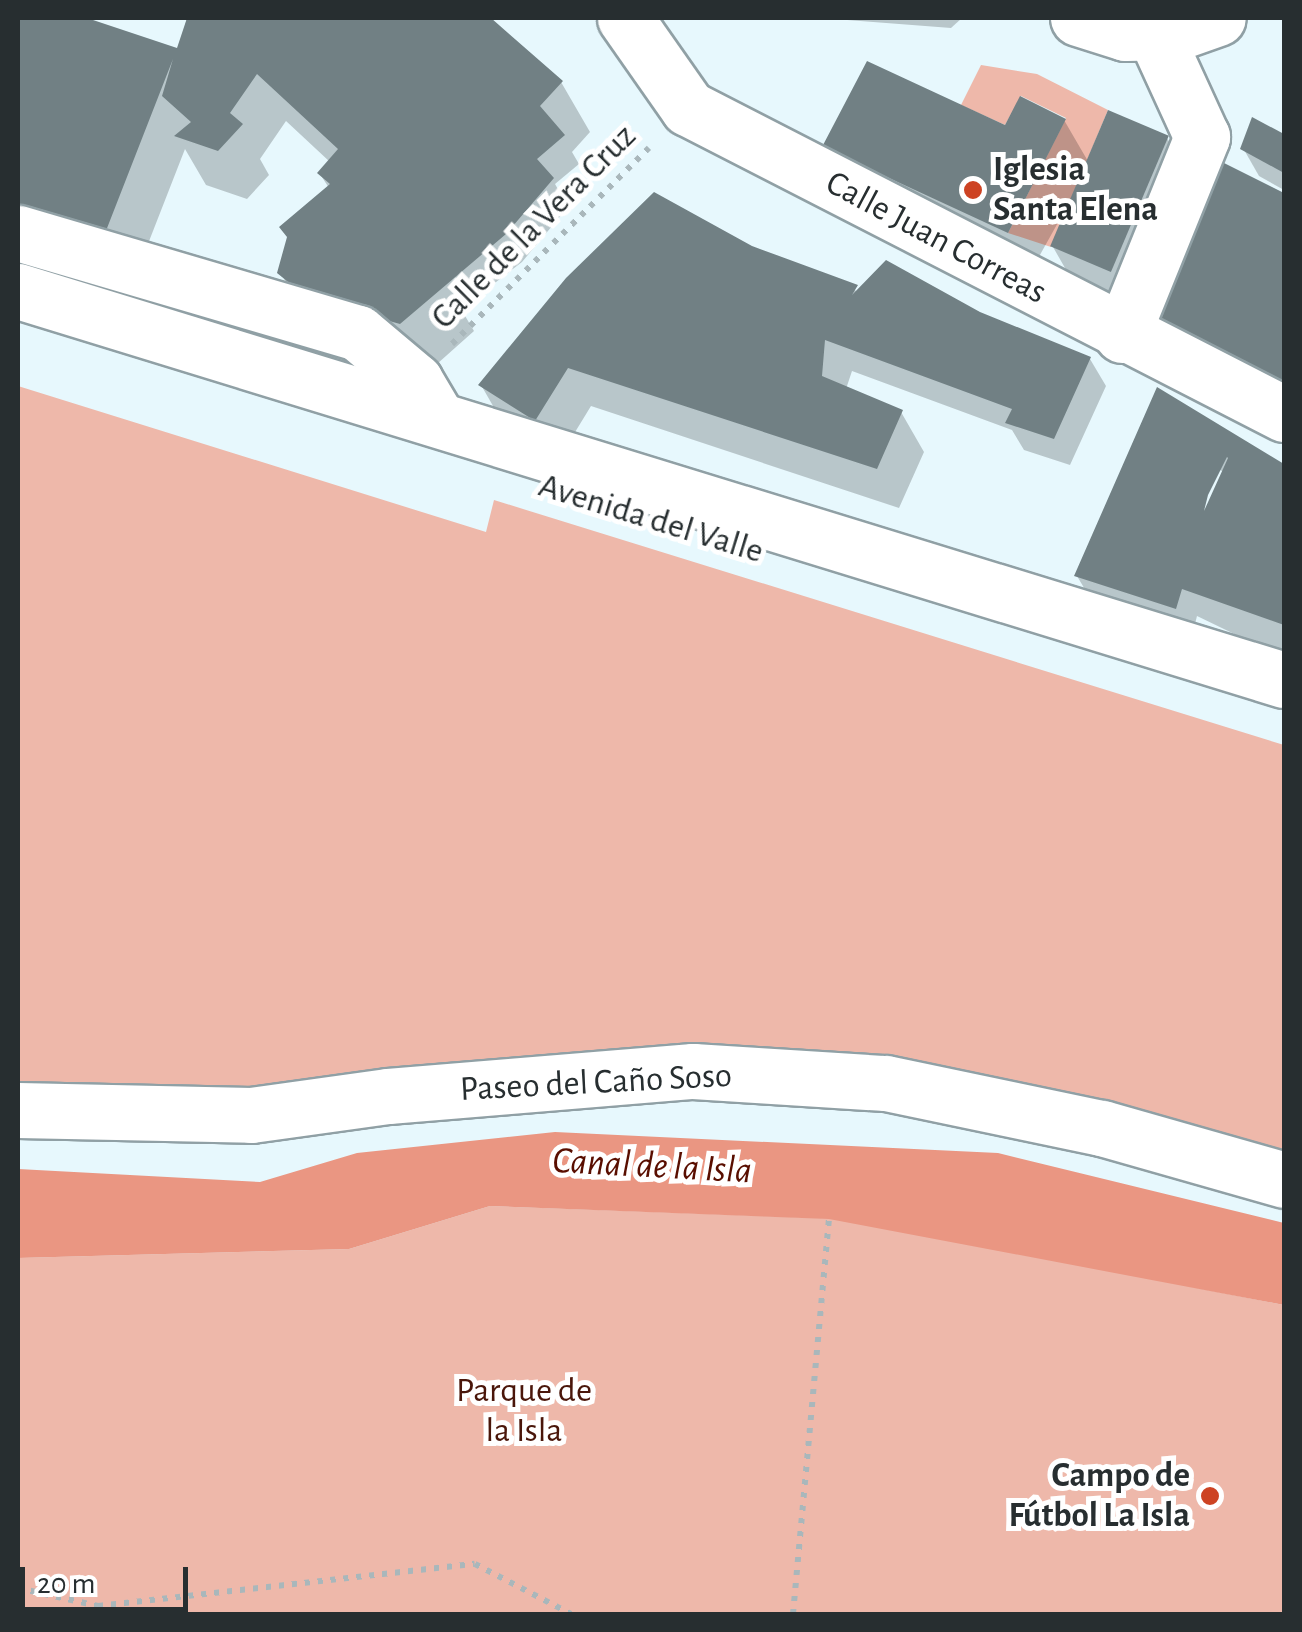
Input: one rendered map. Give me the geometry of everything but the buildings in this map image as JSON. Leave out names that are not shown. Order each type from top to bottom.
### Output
[{"type":"main road","name":"Calle Juan Correas","points":[[625,18],[688,108],[1122,335],[1284,414]]},
{"type":"main road","points":[[1078,18],[1125,33],[1154,32],[1218,18]]},
{"type":"main road","points":[[1122,335],[1202,137],[1154,32]]},
{"type":"main road","name":"Avenida del Valle","points":[[18,233],[358,333],[426,400]]},
{"type":"main road","name":"Avenida del Valle","points":[[18,290],[426,400],[1284,680]]},
{"type":"main road","name":"Avenida del Valle","points":[[18,326],[1284,712]]},
{"type":"main road","name":"Paseo del Caño Soso","points":[[18,1110],[251,1115],[388,1096],[713,1072],[886,1083],[1102,1128],[1284,1180]]},
{"type":"path","name":"Calle de la Vera Cruz","points":[[426,400],[688,108]]},
{"type":"path","points":[[793,1614],[829,1218]]},
{"type":"path","points":[[18,1588],[98,1606],[475,1564],[571,1614]]},
{"type":"green space","points":[[981,65],[1037,74],[1108,110],[1051,247],[1008,233],[1066,118],[1021,96],[1005,125],[961,105]]},
{"type":"green space","points":[[18,386],[486,532],[494,500],[1284,745],[1284,1160],[987,1086],[224,1104],[18,1095]]},
{"type":"green space","name":"Parque de la Isla","points":[[490,1206],[848,1219],[1284,1305],[1284,1614],[18,1614],[18,1258],[349,1249]]},
{"type":"water","name":"Canal de la Isla","points":[[555,1132],[998,1153],[1284,1223],[1284,1305],[829,1219],[490,1206],[349,1249],[18,1258],[18,1169],[260,1182],[357,1153]]},
{"type":"place","name":"Iglesia Santa Elena","points":[[973,190]]},
{"type":"place","name":"Campo de Fútbol La Isla","points":[[1210,1496]]}]
